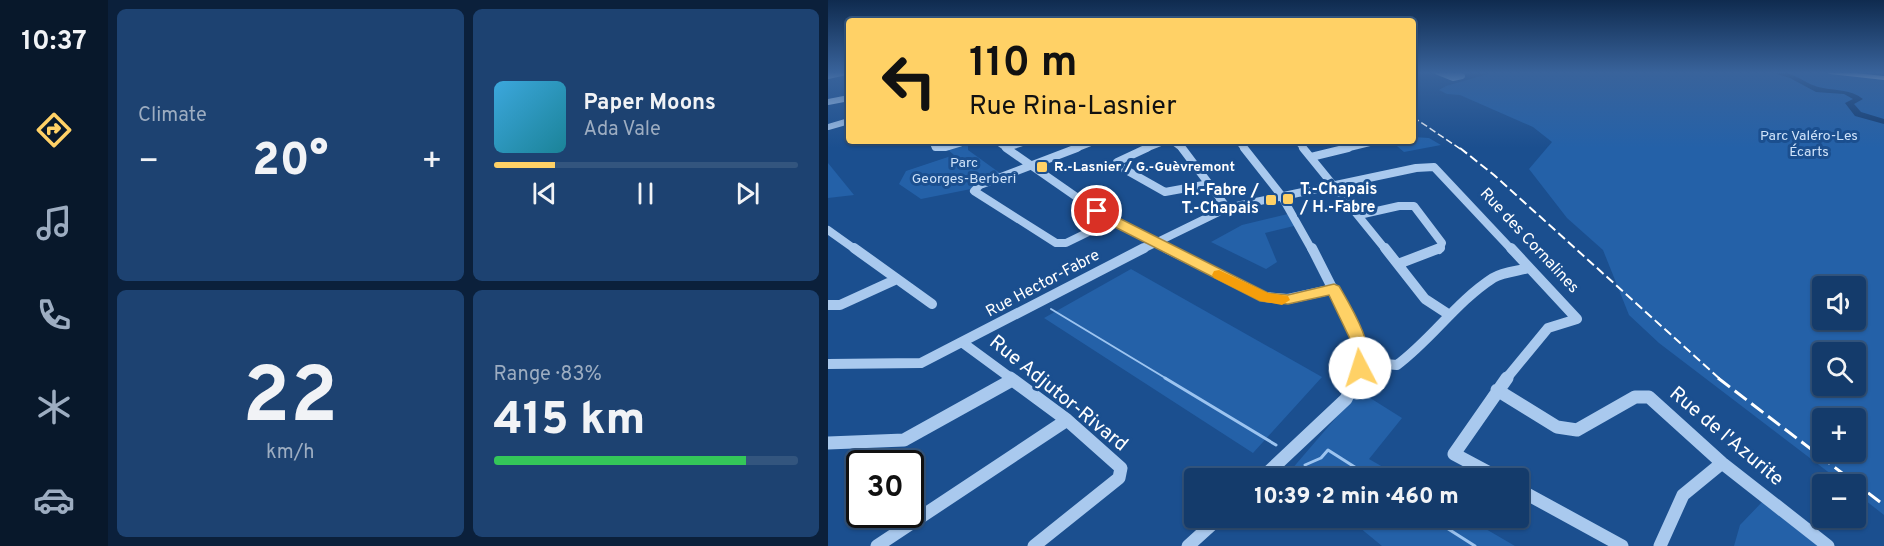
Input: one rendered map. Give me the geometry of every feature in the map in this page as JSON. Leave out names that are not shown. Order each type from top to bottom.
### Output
[{"type":"street","points":[[828,102],[846,99]]},
{"type":"street","points":[[828,127],[846,122]]},
{"type":"street","points":[[933,144],[935,148],[940,148],[957,144]]},
{"type":"street","points":[[1001,144],[1111,221],[1265,297],[1288,299],[1334,289]]},
{"type":"street","points":[[1007,148],[1020,144]]},
{"type":"street","points":[[1088,144],[980,185],[974,192],[1056,243],[1066,243],[1111,221]]},
{"type":"street","points":[[1158,144],[1117,162],[1119,166],[1165,192],[1209,184]]},
{"type":"street","points":[[1176,144],[1184,150],[1227,207]]},
{"type":"street","points":[[1240,144],[1281,195],[1334,289],[1360,343],[1360,368],[1346,399],[1273,468]]},
{"type":"street","points":[[1300,144],[1425,299],[1448,314]]},
{"type":"street","points":[[1311,157],[1365,144]]},
{"type":"street","name":"Rue des Cornalines","points":[[1335,185],[1416,168],[1434,167],[1577,319],[1548,328],[1497,390],[1454,454],[1480,468]]},
{"type":"street","name":"Rue Hector-Fabre","points":[[828,364],[921,363],[1227,207],[1335,185]]},
{"type":"street","points":[[1359,215],[1399,206],[1414,206],[1442,243],[1439,250],[1398,264]]},
{"type":"street","points":[[828,230],[932,304]]},
{"type":"street","points":[[828,240],[838,236]]},
{"type":"street","points":[[1360,362],[1397,365],[1421,347],[1448,314],[1495,277],[1529,268]]},
{"type":"street","points":[[828,305],[840,305],[897,279]]},
{"type":"street","name":"Rue Adjutor-Rivard","points":[[963,343],[1066,420],[1121,468],[1119,478],[1034,546]]},
{"type":"street","points":[[828,443],[904,440],[1012,380]]},
{"type":"street","name":"Rue de l'Azurite","points":[[1497,390],[1557,427],[1577,430],[1635,397],[1648,397],[1722,463],[1828,546]]},
{"type":"street","points":[[877,546],[1066,420]]},
{"type":"street","points":[[1660,546],[1683,495],[1722,463]]},
{"type":"street","points":[[1529,495],[1622,546]]},
{"type":"street","points":[[1188,546],[1208,528]]},
{"type":"green space","name":"Parc Valéro-Les Écarts","points":[[1466,97],[1884,97],[1884,515],[1866,501],[1866,474],[1831,474],[1815,462],[1866,462],[1866,408],[1812,408],[1812,460],[1659,343],[1629,315],[1603,250],[1567,218],[1529,169],[1552,142],[1533,127]]},
{"type":"green space","points":[[1416,137],[1429,138],[1441,145],[1404,152],[1395,144],[1416,144]]},
{"type":"green space","name":"Parc Georges-Berberi","points":[[968,144],[968,150],[1004,176],[976,188],[921,199],[899,184],[906,171],[954,155],[946,148]]},
{"type":"green space","points":[[828,163],[854,195],[828,198]]},
{"type":"green space","points":[[1292,213],[1298,225],[1265,233],[1277,262],[1266,269],[1211,242],[1242,225]]},
{"type":"green space","points":[[1131,269],[1322,377],[1253,453],[1044,318]]},
{"type":"green space","points":[[1359,391],[1402,418],[1369,459],[1385,468],[1293,468]]},
{"type":"green space","points":[[1765,499],[1824,546],[1734,546],[1740,525]]},
{"type":"green space","points":[[1360,528],[1484,528],[1515,546],[1382,546]]},
{"type":"waterway","points":[[1856,97],[1859,99],[1849,103],[1858,114],[1884,122]]},
{"type":"waterway","points":[[1051,309],[1167,379]]},
{"type":"waterway","points":[[1165,378],[1276,445]]},
{"type":"waterway","points":[[1305,465],[1321,458],[1328,450],[1356,468]]},
{"type":"waterway","points":[[1447,528],[1475,546]]},
{"type":"railway","points":[[1416,119],[1462,150]]},
{"type":"railway","points":[[1460,148],[1494,175],[1720,379]]},
{"type":"railway","points":[[1718,378],[1884,505]]},
{"type":"slow traffic","points":[[1219,275],[1265,297],[1282,300]]},
{"type":"place","name":"R.-Lasnier / G.-Guèvremont","points":[[1042,167]]},
{"type":"place","name":"T.-Chapais / H.-Fabre","points":[[1288,199]]},
{"type":"place","name":"H.-Fabre / T.-Chapais","points":[[1271,200]]},
{"type":"route","points":[[1097,211],[1111,221],[1265,297],[1277,300],[1288,299],[1334,289],[1360,343],[1360,368]]}]
